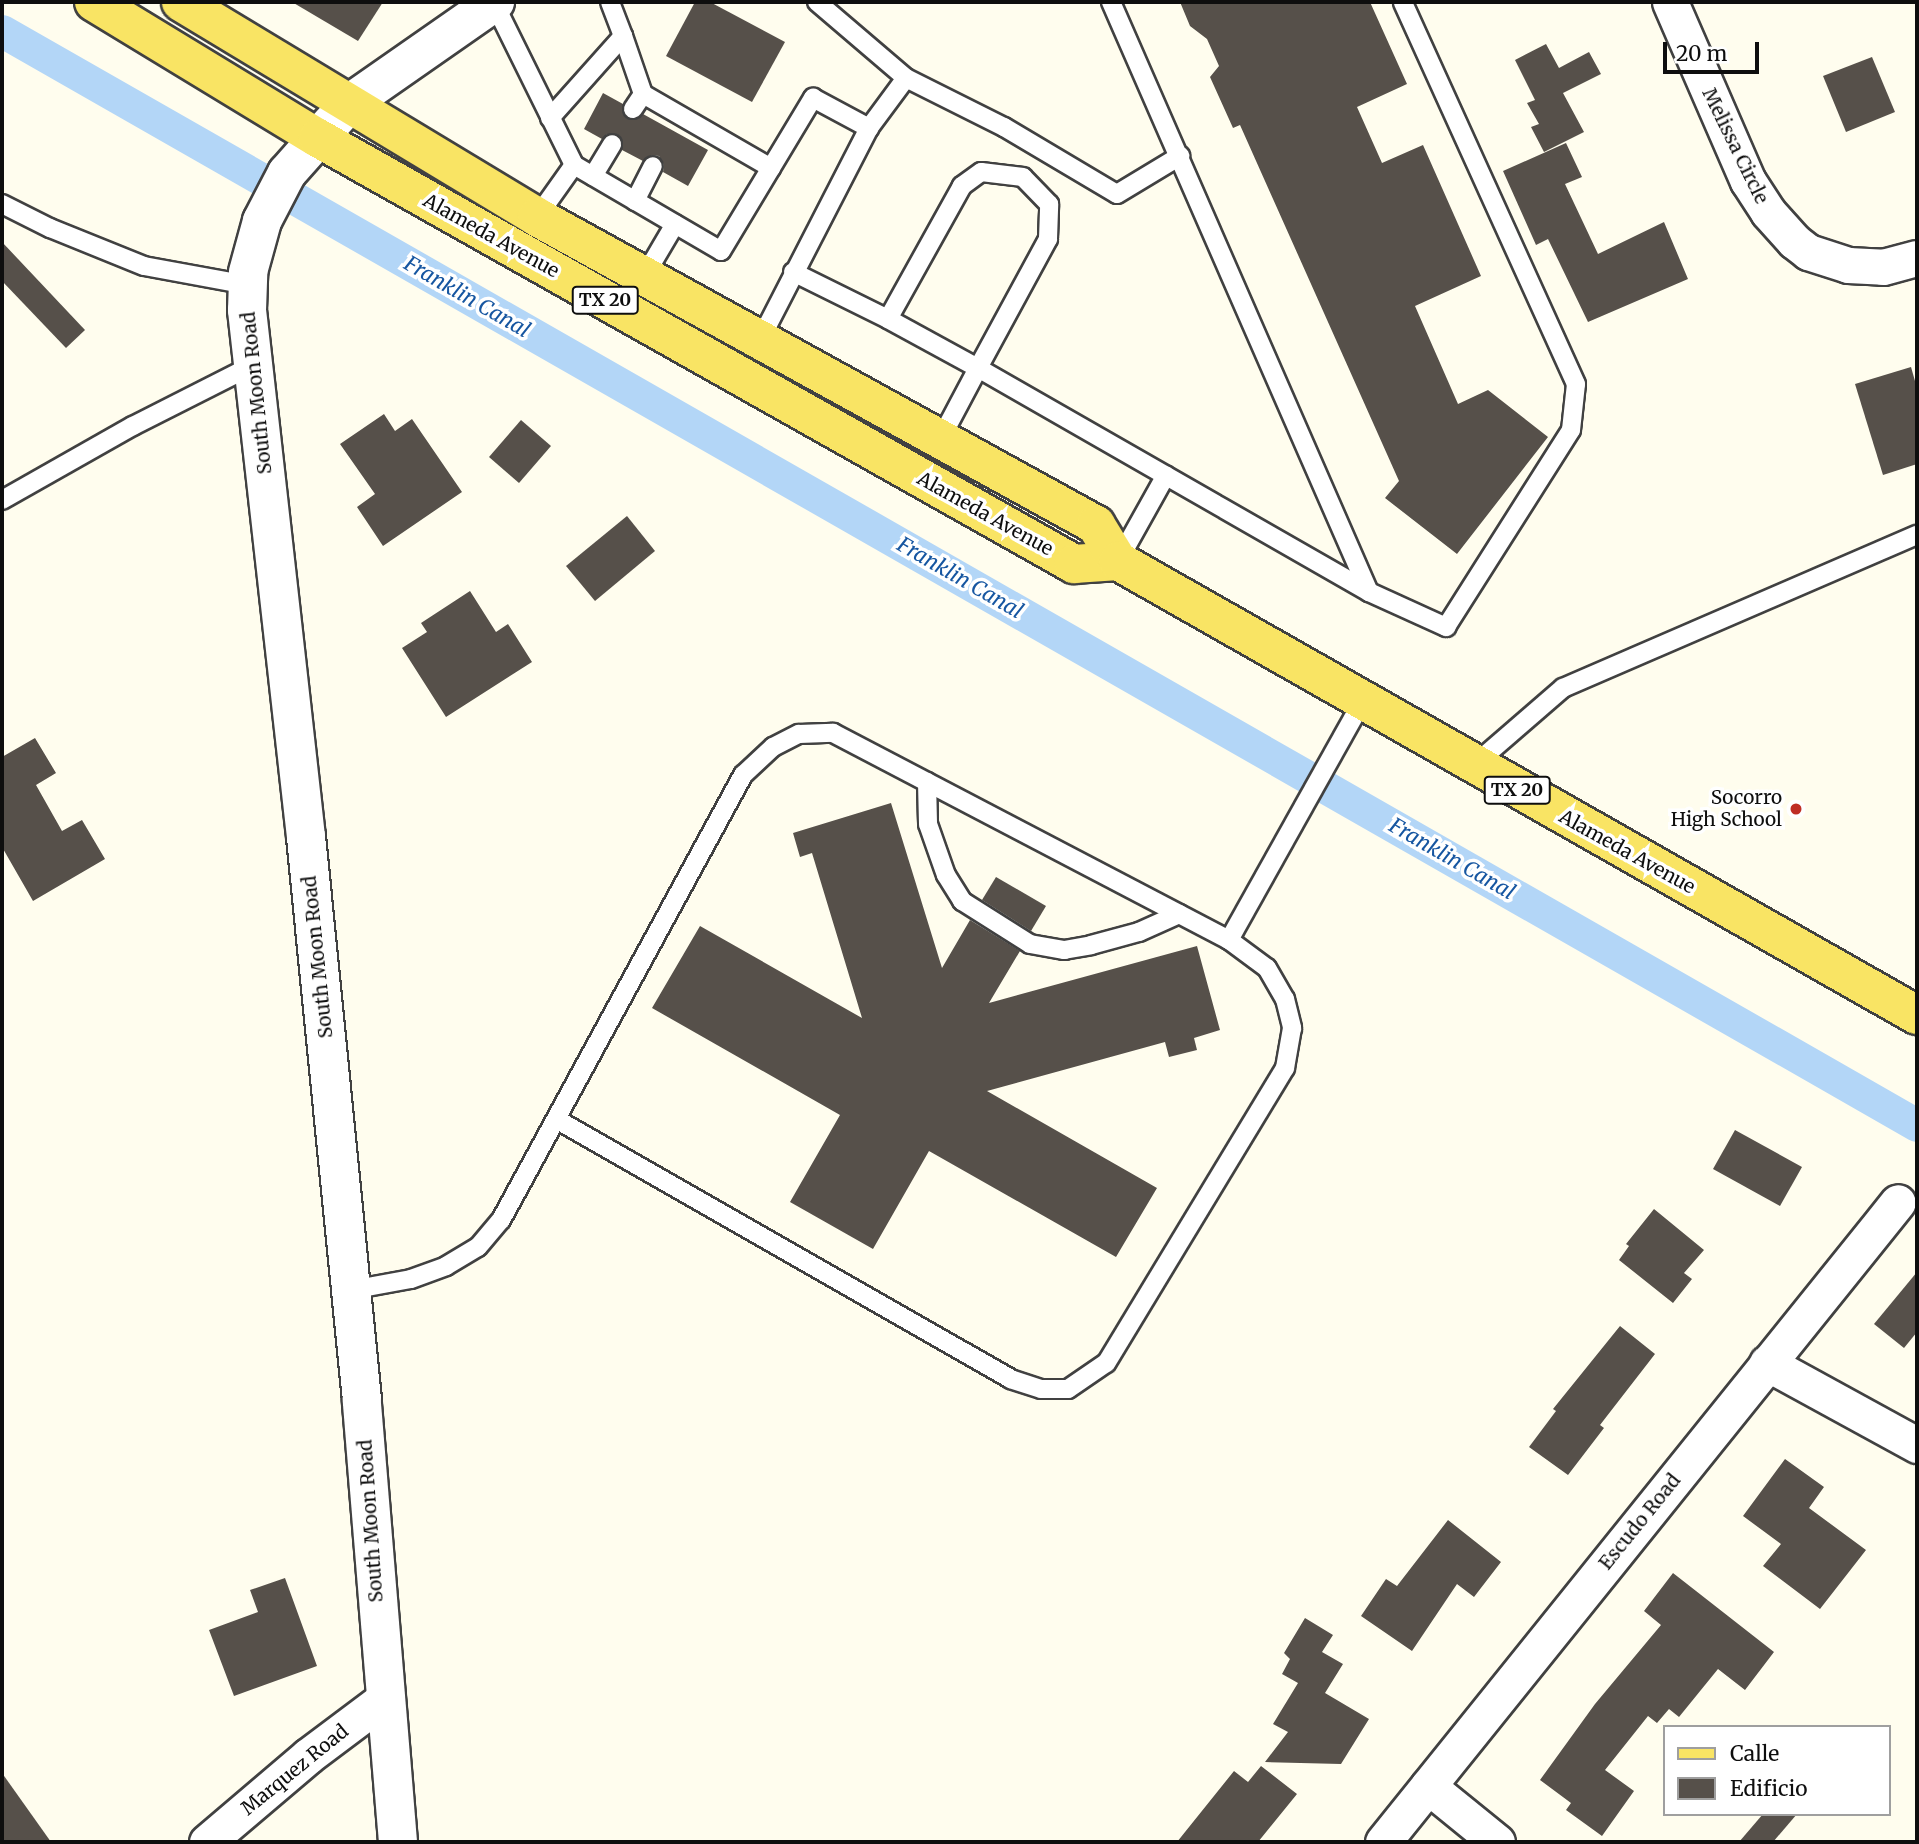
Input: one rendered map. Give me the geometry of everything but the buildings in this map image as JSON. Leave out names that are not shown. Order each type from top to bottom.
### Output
[{"type":"main road","name":"Alameda Avenue","points":[[94,2],[308,149],[1074,564],[1118,561]]},
{"type":"main road","name":"Alameda Avenue","points":[[181,2],[537,217],[1096,525],[1118,561],[1917,1016]]},
{"type":"street","name":"South Moon Road","points":[[398,1842],[351,1290],[306,837],[247,310],[248,285],[254,246],[262,221],[287,173],[350,103],[494,2]]},
{"type":"street","name":"Melissa Circle","points":[[1670,2],[1748,181],[1768,212],[1794,241],[1808,252],[1848,265],[1883,267],[1917,258]]},
{"type":"street","name":"Escudo Road","points":[[1383,1842],[1898,1202]]},
{"type":"street","points":[[1767,1363],[1917,1445]]},
{"type":"street","name":"Marquez Road","points":[[207,1842],[308,1756],[384,1699]]},
{"type":"street","points":[[1428,1786],[1497,1842]]},
{"type":"lane","points":[[494,2],[573,165],[720,251],[813,98],[869,128]]},
{"type":"lane","points":[[610,2],[623,36],[638,102],[771,168]]},
{"type":"lane","points":[[817,2],[906,78],[1004,127],[1116,194],[1180,156]]},
{"type":"lane","points":[[1111,2],[1369,592]]},
{"type":"lane","points":[[793,272],[978,368],[1369,592],[1446,628],[1571,430],[1576,384],[1403,2]]},
{"type":"lane","points":[[551,118],[623,36]]},
{"type":"lane","points":[[760,340],[869,128],[906,78]]},
{"type":"lane","points":[[593,176],[612,144]]},
{"type":"lane","points":[[537,217],[573,165]]},
{"type":"lane","points":[[635,201],[653,166]]},
{"type":"lane","points":[[888,319],[962,186],[981,172],[1023,177],[1049,204],[1048,239],[941,438]]},
{"type":"lane","points":[[2,204],[50,228],[144,266],[248,285]]},
{"type":"lane","points":[[645,275],[675,224]]},
{"type":"lane","points":[[2,500],[133,426],[253,365]]},
{"type":"lane","points":[[1118,561],[1166,475]]},
{"type":"lane","points":[[1474,765],[1563,688],[1917,535]]},
{"type":"lane","points":[[1229,940],[1362,702]]},
{"type":"lane","points":[[351,1290],[411,1279],[446,1266],[478,1247],[501,1220],[743,775],[772,747],[799,734],[833,733],[1229,940],[1266,968],[1285,999],[1292,1028],[1285,1068],[1106,1363],[1068,1389],[1041,1389],[1011,1379],[556,1119]]},
{"type":"lane","points":[[927,782],[928,824],[946,875],[962,901],[1030,944],[1064,950],[1091,945],[1139,932],[1179,914]]},
{"type":"waterway","name":"Franklin Canal","points":[[2,31],[1917,1125]]},
{"type":"place","name":"Socorro High School","points":[[1796,809]]}]
